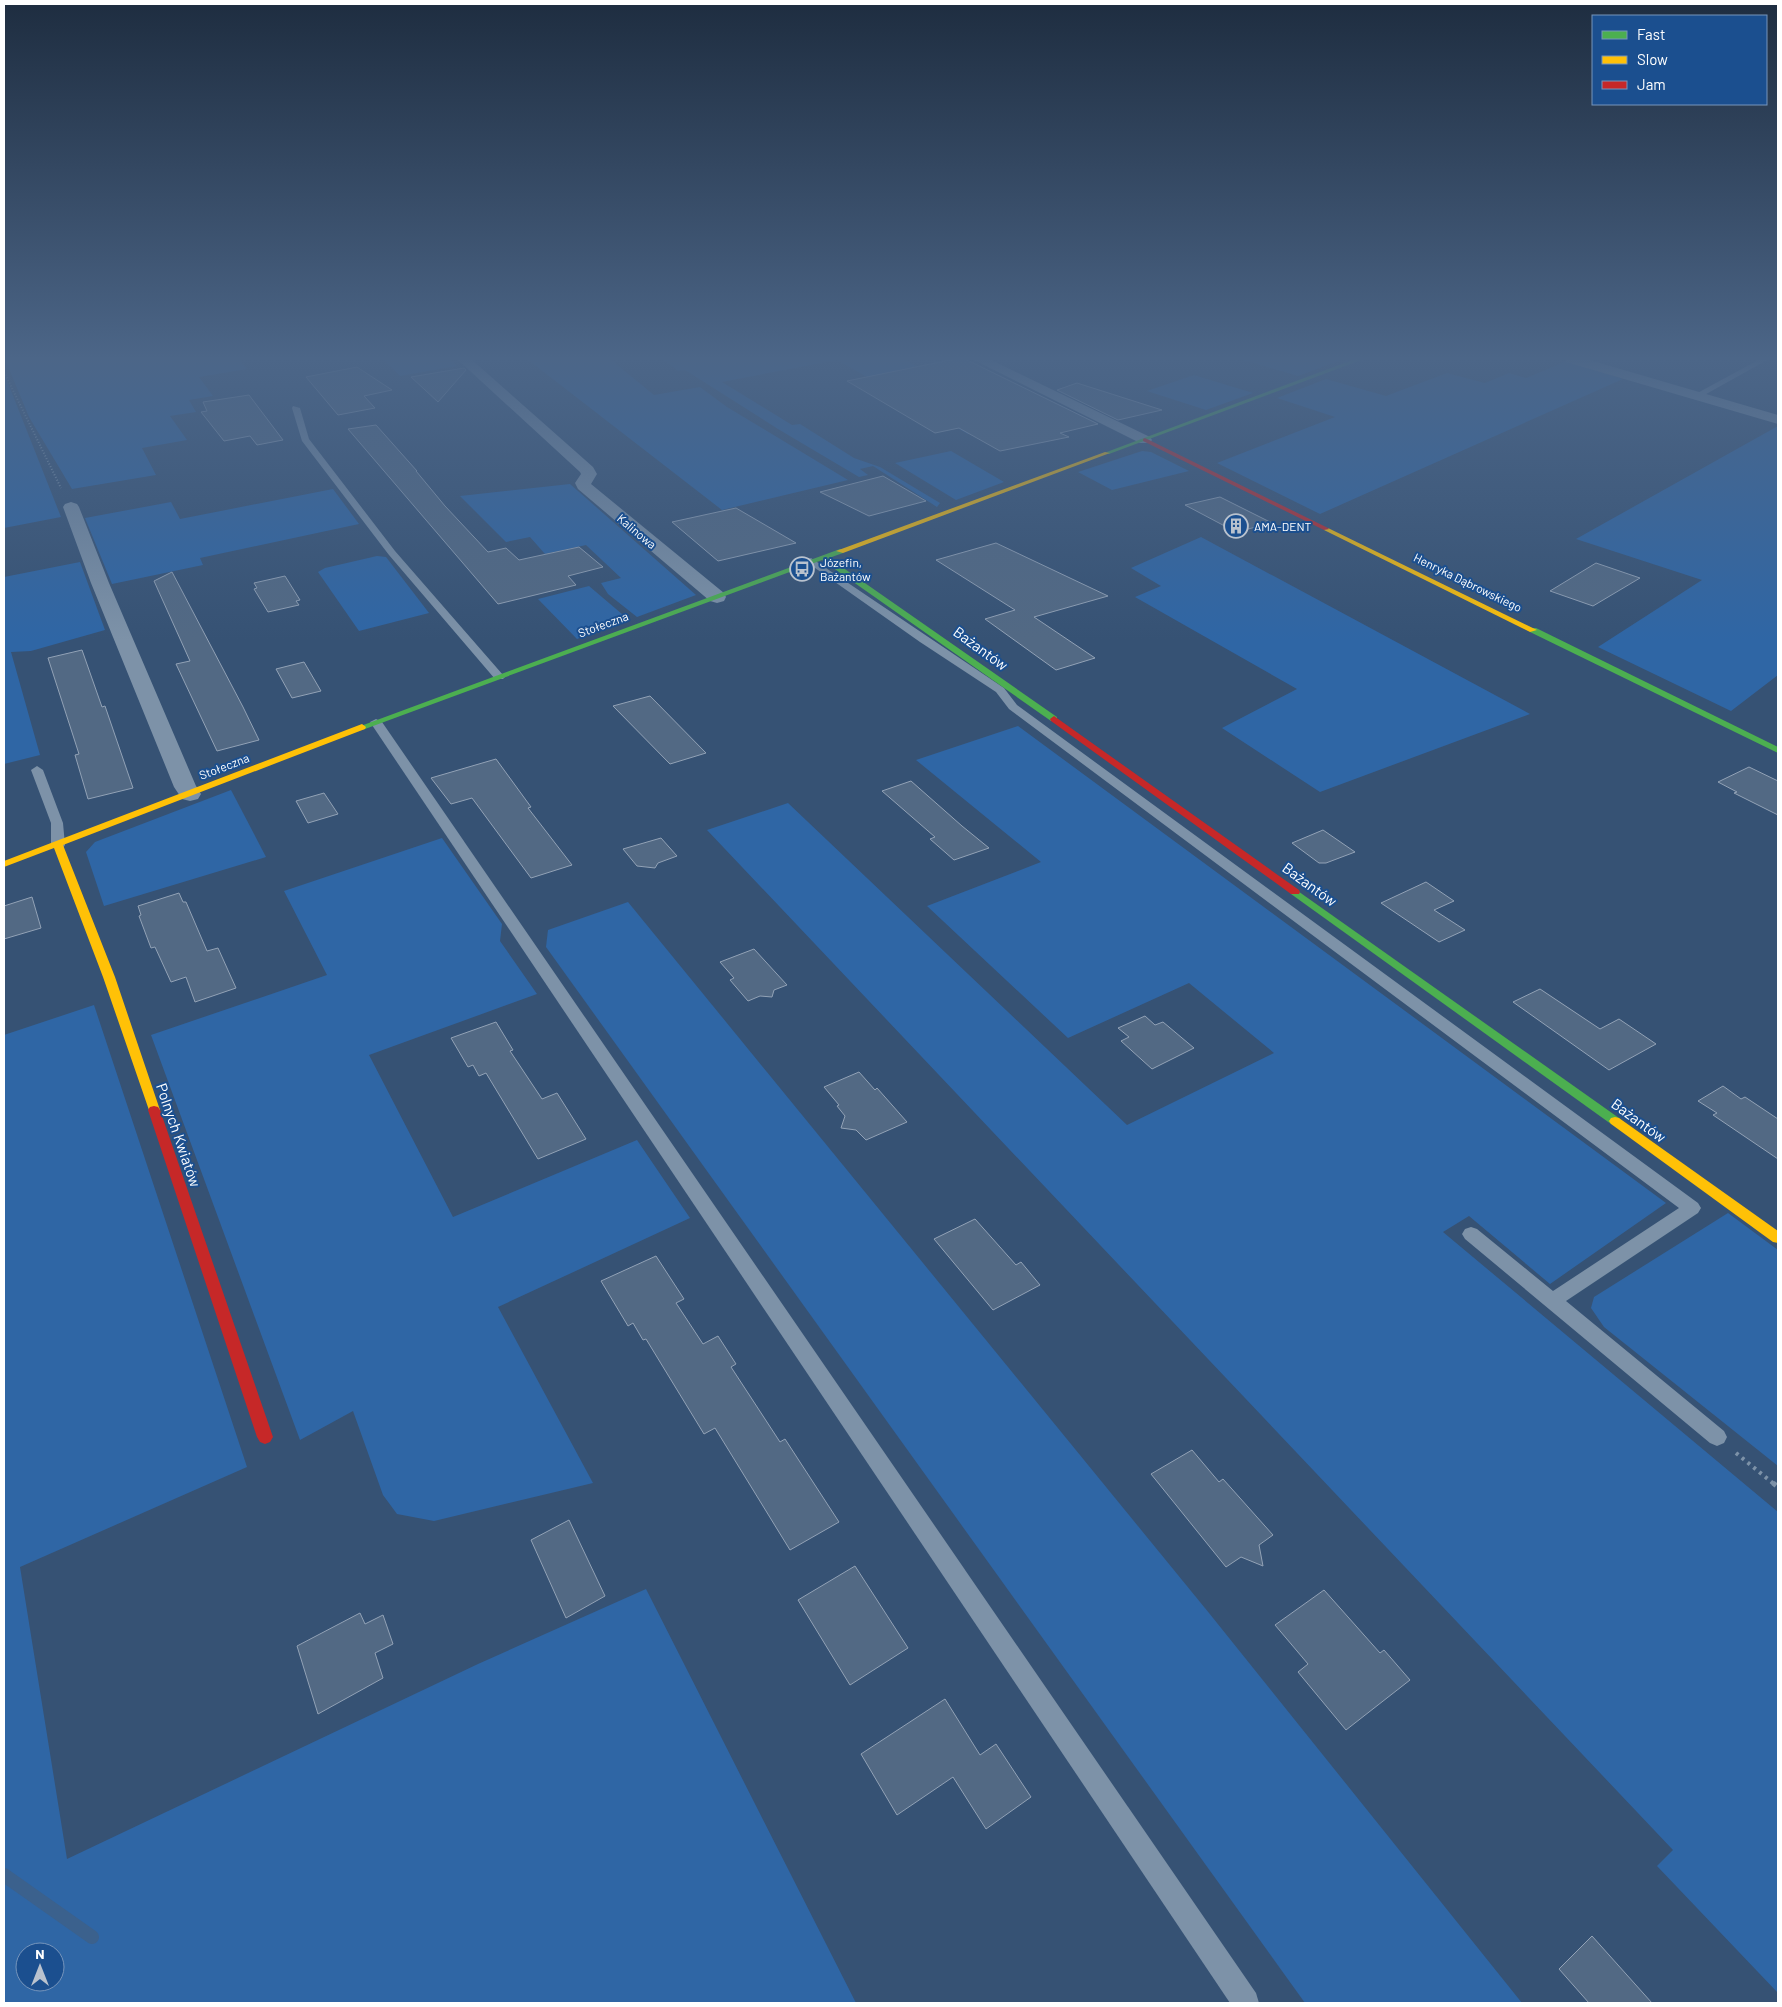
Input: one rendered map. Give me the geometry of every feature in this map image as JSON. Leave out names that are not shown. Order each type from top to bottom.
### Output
[{"type":"street","name":"Kalinowa","points":[[568,453],[587,470],[588,474],[583,483],[584,486],[717,597]]},
{"type":"street","name":"Stołeczna","points":[[4,864],[58,845],[376,722],[1110,453]]},
{"type":"street","name":"Henryka Dąbrowskiego","points":[[1171,453],[1778,750]]},
{"type":"street","points":[[71,507],[100,583],[185,787],[190,794]]},
{"type":"street","name":"Bażantów","points":[[817,559],[921,624],[1778,1238]]},
{"type":"street","name":"Polnych Kwiatów","points":[[58,845],[109,977],[265,1437]]},
{"type":"lane","points":[[315,453],[392,554],[500,676]]},
{"type":"lane","points":[[817,559],[924,640],[1000,690],[1013,707],[1021,713],[1692,1208],[1552,1301]]},
{"type":"lane","points":[[376,722],[1246,2003]]},
{"type":"lane","points":[[36,770],[57,823],[58,845]]},
{"type":"lane","points":[[1471,1234],[1717,1437]]},
{"type":"path","points":[[44,453],[71,507]]},
{"type":"path","points":[[1717,1437],[1778,1487]]},
{"type":"shaded area","points":[[4,453],[36,453],[61,517],[4,528]]},
{"type":"shaded area","points":[[50,453],[144,453],[156,475],[72,489]]},
{"type":"shaded area","points":[[648,453],[803,453],[848,480],[722,510]]},
{"type":"shaded area","points":[[818,453],[846,453],[854,458],[880,467],[940,503],[937,507],[873,466],[860,469],[868,475],[859,477]]},
{"type":"shaded area","points":[[943,453],[954,453],[1004,482],[956,500],[895,463]]},
{"type":"shaded area","points":[[1137,453],[1152,453],[1189,471],[1112,490],[1078,472]]},
{"type":"shaded area","points":[[1244,453],[1458,453],[1320,514],[1217,463]]},
{"type":"shaded area","points":[[1730,453],[1778,453],[1778,675],[1731,711],[1598,647],[1702,580],[1576,539]]},
{"type":"shaded area","points":[[570,484],[696,595],[637,617],[608,594],[601,583],[621,578],[586,545],[545,554],[530,537],[506,542],[460,496]]},
{"type":"shaded area","points":[[333,489],[359,524],[200,558],[203,565],[112,584],[85,518],[171,502],[180,519]]},
{"type":"shaded area","points":[[1201,537],[1530,714],[1320,792],[1222,728],[1297,689],[1135,597],[1161,586],[1131,568]]},
{"type":"shaded area","points":[[377,556],[386,557],[429,613],[359,631],[318,572],[325,568]]},
{"type":"shaded area","points":[[80,562],[105,630],[31,651],[11,652],[40,755],[4,764],[4,577]]},
{"type":"shaded area","points":[[589,586],[629,620],[577,639],[538,599]]},
{"type":"shaded area","points":[[1018,726],[1666,1203],[1550,1284],[1469,1216],[1443,1232],[1778,1512],[1778,1993],[1657,1866],[1673,1850],[707,830],[788,803],[1127,1125],[1274,1053],[1189,983],[1068,1038],[927,906],[1041,862],[916,760]]},
{"type":"shaded area","points":[[231,790],[266,857],[104,906],[86,852],[95,842]]},
{"type":"shaded area","points":[[442,838],[502,924],[500,941],[537,994],[369,1055],[453,1217],[637,1140],[690,1218],[498,1307],[593,1483],[434,1521],[397,1514],[383,1495],[353,1411],[300,1440],[151,1035],[327,975],[284,891]]},
{"type":"shaded area","points":[[628,902],[1209,1613],[1522,2003],[1305,2003],[546,947],[548,930]]},
{"type":"shaded area","points":[[94,1005],[247,1467],[20,1567],[67,1859],[478,1664],[646,1589],[856,2003],[4,2003],[4,1035]]},
{"type":"shaded area","points":[[1728,1213],[1778,1250],[1778,1466],[1604,1327],[1591,1308],[1594,1297]]},
{"type":"building","points":[[368,453],[401,453],[445,506],[488,552],[506,548],[519,560],[579,547],[603,567],[568,576],[576,585],[498,604]]},
{"type":"building","points":[[883,476],[926,501],[869,516],[820,492]]},
{"type":"building","points":[[1220,497],[1272,523],[1236,532],[1185,505]]},
{"type":"building","points":[[736,508],[796,543],[718,561],[672,522]]},
{"type":"building","points":[[996,543],[1108,596],[1034,617],[1095,658],[1056,670],[985,619],[1015,610],[936,560]]},
{"type":"building","points":[[1596,563],[1640,578],[1593,606],[1550,591]]},
{"type":"building","points":[[172,572],[259,740],[217,751],[176,664],[190,661],[154,581]]},
{"type":"building","points":[[285,576],[300,600],[296,601],[299,605],[268,612],[254,589],[257,588],[254,583]]},
{"type":"building","points":[[82,650],[102,707],[105,706],[133,788],[88,799],[75,755],[79,754],[48,658]]},
{"type":"building","points":[[304,662],[321,691],[292,698],[276,669]]},
{"type":"building","points":[[650,696],[706,753],[670,764],[613,706]]},
{"type":"building","points":[[496,759],[531,807],[528,808],[572,865],[531,878],[472,798],[451,804],[431,778]]},
{"type":"building","points":[[1749,767],[1778,781],[1778,815],[1734,793],[1737,792],[1718,782]]},
{"type":"building","points":[[911,781],[989,848],[954,860],[930,839],[935,837],[882,791]]},
{"type":"building","points":[[324,793],[338,814],[308,823],[296,801]]},
{"type":"building","points":[[1323,830],[1355,852],[1326,863],[1319,863],[1292,843]]},
{"type":"building","points":[[661,838],[677,856],[658,863],[655,868],[637,866],[623,849]]},
{"type":"building","points":[[1426,882],[1454,901],[1434,910],[1465,930],[1439,942],[1381,903]]},
{"type":"building","points":[[179,893],[183,902],[186,902],[207,951],[218,948],[236,988],[195,1002],[186,977],[171,982],[155,947],[151,948],[139,916],[141,915],[138,906]]},
{"type":"building","points":[[32,897],[41,928],[4,939],[4,906]]},
{"type":"building","points":[[754,949],[787,985],[774,990],[772,997],[760,996],[748,1001],[730,980],[734,978],[720,962]]},
{"type":"building","points":[[1540,989],[1600,1029],[1619,1019],[1656,1044],[1609,1070],[1513,1002]]},
{"type":"building","points":[[1145,1016],[1155,1025],[1163,1022],[1194,1048],[1152,1069],[1121,1041],[1129,1037],[1118,1028]]},
{"type":"building","points":[[496,1022],[513,1050],[510,1051],[542,1099],[557,1093],[586,1139],[538,1159],[486,1073],[479,1076],[473,1065],[468,1067],[451,1038]]},
{"type":"building","points":[[859,1072],[875,1090],[877,1088],[907,1122],[866,1140],[856,1130],[841,1128],[845,1116],[837,1106],[839,1105],[824,1087]]},
{"type":"building","points":[[1723,1086],[1741,1099],[1745,1097],[1778,1119],[1778,1159],[1713,1115],[1717,1113],[1698,1101]]},
{"type":"building","points":[[975,1219],[1016,1265],[1021,1262],[1040,1285],[993,1310],[934,1239]]},
{"type":"building","points":[[656,1256],[684,1299],[676,1303],[703,1344],[718,1336],[736,1364],[731,1367],[780,1442],[785,1439],[839,1522],[790,1550],[715,1428],[704,1434],[646,1339],[643,1340],[633,1323],[628,1326],[601,1281]]},
{"type":"building","points":[[1192,1450],[1219,1482],[1223,1479],[1273,1535],[1259,1545],[1263,1566],[1241,1557],[1226,1567],[1151,1474]]},
{"type":"building","points":[[569,1520],[605,1596],[566,1618],[531,1540]]},
{"type":"building","points":[[855,1566],[908,1648],[850,1685],[798,1600]]},
{"type":"building","points":[[1324,1590],[1380,1653],[1384,1650],[1410,1680],[1346,1730],[1298,1672],[1308,1664],[1275,1625]]},
{"type":"building","points":[[360,1613],[365,1624],[383,1615],[393,1644],[375,1653],[383,1678],[318,1714],[297,1646]]},
{"type":"building","points":[[945,1699],[980,1755],[996,1744],[1031,1797],[986,1829],[953,1777],[897,1815],[861,1754]]},
{"type":"building","points":[[1592,1936],[1652,2003],[1589,2003],[1559,1969]]},
{"type":"waterway","points":[[4,1875],[92,1937]]},
{"type":"traffic: fast","points":[[362,727],[840,551]]},
{"type":"traffic: fast","points":[[823,557],[1054,719]]},
{"type":"traffic: fast","points":[[1533,630],[1778,750]]},
{"type":"traffic: fast","points":[[1295,892],[1615,1121]]},
{"type":"traffic: slow","points":[[840,551],[1107,453]]},
{"type":"traffic: slow","points":[[1326,529],[1533,630]]},
{"type":"traffic: slow","points":[[4,864],[362,727]]},
{"type":"traffic: slow","points":[[58,845],[109,977],[154,1110]]},
{"type":"traffic: slow","points":[[1615,1121],[1778,1238]]},
{"type":"traffic: jam","points":[[1171,453],[1326,529]]},
{"type":"traffic: jam","points":[[1054,719],[1295,892]]},
{"type":"traffic: jam","points":[[154,1110],[265,1437]]},
{"type":"place","name":"AMA-DENT","points":[[1236,526]]},
{"type":"place","name":"Józefin, Bażantów","points":[[802,569]]}]
